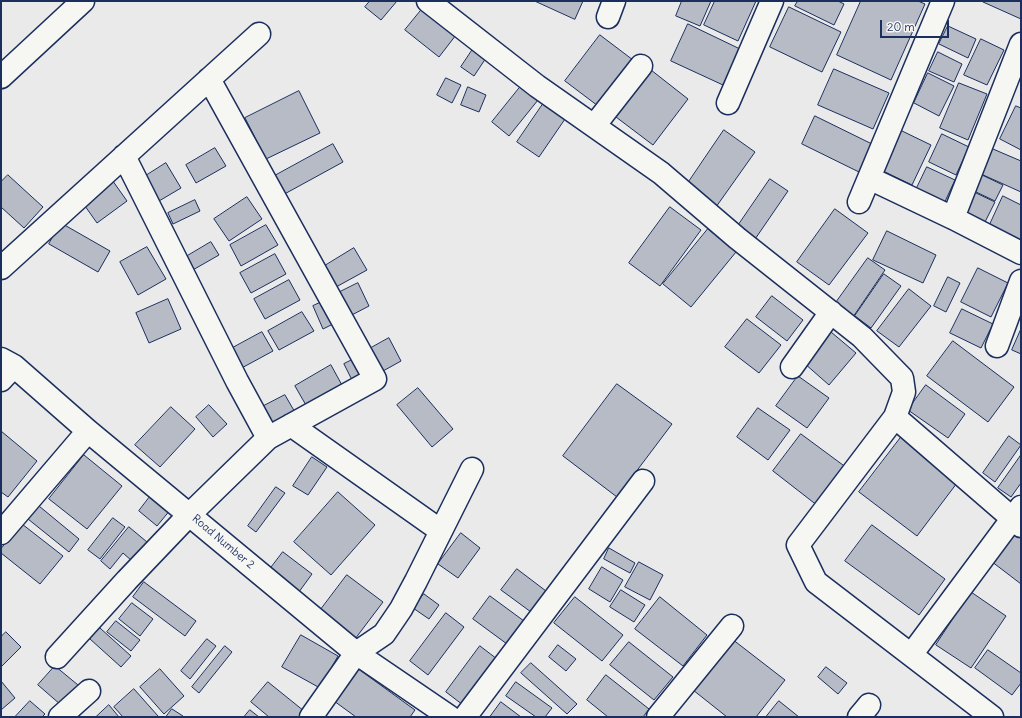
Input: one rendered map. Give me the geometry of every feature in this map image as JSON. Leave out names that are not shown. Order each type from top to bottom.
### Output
[{"type":"street","points":[[1,77],[83,1]]},
{"type":"street","points":[[428,1],[537,86],[661,173],[737,238],[862,337],[902,378],[904,392],[895,417],[798,545],[816,582],[992,717]]},
{"type":"street","points":[[728,103],[772,1]]},
{"type":"street","points":[[859,202],[943,1]]},
{"type":"street","points":[[1,268],[259,34]]},
{"type":"street","points":[[953,218],[1021,44]]},
{"type":"street","points":[[594,126],[641,66]]},
{"type":"street","points":[[57,657],[189,514],[268,438],[375,379],[210,79]]},
{"type":"street","points":[[124,156],[237,381],[268,438]]},
{"type":"street","points":[[869,178],[953,218],[1021,254]]},
{"type":"street","points":[[997,346],[1021,281]]},
{"type":"street","points":[[792,367],[831,312]]},
{"type":"street","name":"Road Number 2","points":[[5,368],[88,430],[356,652],[450,717]]},
{"type":"street","points":[[895,417],[1018,517],[911,655]]},
{"type":"street","points":[[291,425],[441,532]]},
{"type":"street","points":[[1,533],[88,430]]},
{"type":"street","points":[[311,717],[356,652],[384,634],[408,595],[472,469]]},
{"type":"street","points":[[466,717],[643,481]]},
{"type":"street","points":[[658,717],[732,626]]},
{"type":"street","points":[[60,717],[90,691]]},
{"type":"building","points":[[370,1],[397,1],[381,20],[365,7]]},
{"type":"building","points":[[535,1],[583,1],[575,19]]},
{"type":"building","points":[[682,1],[711,1],[700,26],[676,16]]},
{"type":"building","points":[[715,1],[756,1],[738,41],[704,25]]},
{"type":"building","points":[[798,1],[838,1],[844,4],[834,25],[795,6]]},
{"type":"building","points":[[861,1],[918,1],[925,4],[891,80],[837,55]]},
{"type":"building","points":[[1021,1],[1021,19],[983,2]]},
{"type":"building","points":[[789,7],[841,32],[822,72],[770,47]]},
{"type":"building","points":[[423,8],[456,35],[439,57],[405,30]]},
{"type":"building","points":[[688,24],[740,49],[723,85],[671,61]]},
{"type":"building","points":[[948,26],[976,39],[968,58],[939,44]]},
{"type":"building","points":[[600,35],[637,63],[602,109],[565,81]]},
{"type":"building","points":[[981,39],[1004,50],[987,85],[964,75]]},
{"type":"building","points":[[475,46],[488,55],[474,76],[461,67]]},
{"type":"building","points":[[938,52],[962,64],[954,82],[929,71]]},
{"type":"building","points":[[834,69],[889,93],[873,129],[818,105]]},
{"type":"building","points":[[651,70],[688,99],[653,145],[616,117]]},
{"type":"building","points":[[928,73],[954,86],[939,116],[914,103]]},
{"type":"building","points":[[446,78],[461,85],[452,103],[437,95]]},
{"type":"building","points":[[959,83],[987,94],[968,140],[940,128]]},
{"type":"building","points":[[521,86],[538,100],[509,136],[492,122]]},
{"type":"building","points":[[468,87],[486,95],[479,112],[461,105]]},
{"type":"building","points":[[299,91],[320,133],[266,159],[245,118]]},
{"type":"building","points":[[543,104],[565,119],[539,157],[517,142]]},
{"type":"building","points":[[1016,106],[1021,108],[1021,150],[1000,139]]},
{"type":"building","points":[[815,116],[872,144],[859,172],[802,144]]},
{"type":"building","points":[[724,130],[755,152],[716,207],[686,186]]},
{"type":"building","points":[[900,130],[931,145],[912,185],[881,170]]},
{"type":"building","points":[[942,134],[969,147],[956,175],[929,162]]},
{"type":"building","points":[[333,144],[343,162],[279,197],[269,179]]},
{"type":"building","points":[[215,148],[226,166],[196,183],[186,165]]},
{"type":"building","points":[[993,149],[1021,161],[1021,192],[981,174]]},
{"type":"building","points":[[166,163],[181,188],[159,201],[144,177]]},
{"type":"building","points":[[927,167],[955,180],[942,208],[914,194]]},
{"type":"building","points":[[8,175],[43,207],[24,228],[1,207],[1,182]]},
{"type":"building","points":[[982,175],[1003,185],[995,201],[974,191]]},
{"type":"building","points":[[110,177],[127,201],[97,223],[80,199]]},
{"type":"building","points":[[770,179],[788,191],[751,245],[733,233]]},
{"type":"building","points":[[974,192],[995,202],[980,232],[960,221]]},
{"type":"building","points":[[1003,196],[1021,205],[1021,245],[987,231]]},
{"type":"building","points":[[247,197],[262,219],[229,241],[214,219]]},
{"type":"building","points":[[195,200],[200,211],[173,224],[168,213]]},
{"type":"building","points":[[670,207],[701,230],[660,286],[629,263]]},
{"type":"building","points":[[835,209],[868,233],[829,285],[797,262]]},
{"type":"building","points":[[61,223],[110,251],[98,272],[49,244]]},
{"type":"building","points":[[266,225],[278,245],[241,266],[230,245]]},
{"type":"building","points":[[708,229],[736,252],[691,307],[663,284]]},
{"type":"building","points":[[887,231],[936,255],[923,283],[873,260]]},
{"type":"building","points":[[211,242],[219,255],[191,271],[184,258]]},
{"type":"building","points":[[147,247],[166,279],[138,295],[120,262]]},
{"type":"building","points":[[354,248],[367,270],[336,287],[323,267]]},
{"type":"building","points":[[275,254],[286,274],[251,293],[240,273]]},
{"type":"building","points":[[868,258],[885,270],[853,317],[835,304]]},
{"type":"building","points":[[978,268],[1008,283],[991,317],[961,302]]},
{"type":"building","points":[[884,274],[901,286],[871,328],[855,316]]},
{"type":"building","points":[[948,277],[960,283],[946,312],[934,306]]},
{"type":"building","points":[[289,280],[300,300],[265,319],[254,299]]},
{"type":"building","points":[[358,283],[369,306],[348,317],[336,294]]},
{"type":"building","points":[[909,289],[931,306],[899,347],[877,331]]},
{"type":"building","points":[[772,296],[803,320],[787,341],[756,317]]},
{"type":"building","points":[[168,299],[181,329],[149,343],[136,313]]},
{"type":"building","points":[[324,301],[335,323],[323,329],[313,306]]},
{"type":"building","points":[[962,309],[993,324],[981,348],[950,333]]},
{"type":"building","points":[[302,312],[314,331],[279,350],[268,331]]},
{"type":"building","points":[[747,319],[781,345],[759,373],[725,347]]},
{"type":"building","points":[[1021,329],[1021,354],[1012,350]]},
{"type":"building","points":[[262,332],[273,351],[238,370],[227,351]]},
{"type":"building","points":[[831,332],[856,353],[829,385],[804,363]]},
{"type":"building","points":[[389,338],[401,361],[383,371],[371,348]]},
{"type":"building","points":[[953,341],[1014,387],[988,422],[927,376]]},
{"type":"building","points":[[360,356],[371,375],[354,384],[344,364]]},
{"type":"building","points":[[331,365],[343,387],[307,407],[295,386]]},
{"type":"building","points":[[798,376],[829,398],[807,428],[776,406]]},
{"type":"building","points":[[617,384],[672,424],[617,497],[563,456]]},
{"type":"building","points":[[926,385],[965,414],[948,438],[908,410]]},
{"type":"building","points":[[418,388],[453,429],[432,447],[397,405]]},
{"type":"building","points":[[285,395],[296,414],[268,429],[258,409]]},
{"type":"building","points":[[209,405],[227,424],[213,437],[196,417]]},
{"type":"building","points":[[171,407],[195,429],[160,467],[135,445]]},
{"type":"building","points":[[758,408],[790,430],[768,460],[737,437]]},
{"type":"building","points":[[1,431],[37,461],[8,497],[1,492]]},
{"type":"building","points":[[801,434],[847,468],[818,506],[773,471]]},
{"type":"building","points":[[902,436],[960,479],[917,536],[859,492]]},
{"type":"building","points":[[1009,436],[1021,445],[995,482],[983,473]]},
{"type":"building","points":[[84,455],[122,486],[87,529],[49,499]]},
{"type":"building","points":[[1021,455],[1021,483],[1011,497],[998,488]]},
{"type":"building","points":[[312,457],[327,467],[308,495],[293,486]]},
{"type":"building","points":[[276,487],[285,493],[256,532],[248,526]]},
{"type":"building","points":[[338,492],[375,525],[331,575],[294,542]]},
{"type":"building","points":[[152,494],[171,509],[157,526],[139,511]]},
{"type":"building","points":[[39,506],[79,539],[69,552],[28,519]]},
{"type":"building","points":[[113,518],[125,527],[100,559],[88,550]]},
{"type":"building","points":[[22,524],[63,556],[40,584],[1,553],[1,549]]},
{"type":"building","points":[[872,525],[945,579],[919,615],[845,561]]},
{"type":"building","points":[[129,527],[147,542],[132,561],[123,553],[110,569],[101,561]]},
{"type":"building","points":[[1010,528],[1021,537],[1021,584],[987,558]]},
{"type":"building","points":[[461,533],[480,548],[458,578],[438,564]]},
{"type":"building","points":[[609,548],[635,563],[630,573],[604,559]]},
{"type":"building","points":[[283,552],[312,574],[296,596],[267,573]]},
{"type":"building","points":[[639,562],[663,575],[650,600],[625,587]]},
{"type":"building","points":[[602,567],[623,580],[610,602],[589,589]]},
{"type":"building","points":[[517,569],[546,591],[531,612],[501,590]]},
{"type":"building","points":[[347,575],[383,602],[352,643],[316,616]]},
{"type":"building","points":[[144,582],[196,621],[185,636],[133,597]]},
{"type":"building","points":[[621,590],[645,605],[634,622],[610,607]]},
{"type":"building","points":[[971,592],[1006,616],[971,668],[936,645]]},
{"type":"building","points":[[424,594],[439,605],[429,619],[413,608]]},
{"type":"building","points":[[490,596],[524,621],[507,644],[473,619]]},
{"type":"building","points":[[575,597],[623,635],[602,661],[554,623]]},
{"type":"building","points":[[660,597],[707,635],[683,666],[635,629]]},
{"type":"building","points":[[132,603],[153,619],[140,636],[119,619]]},
{"type":"building","points":[[446,613],[464,627],[428,675],[410,661]]},
{"type":"building","points":[[116,621],[140,640],[131,651],[107,632]]},
{"type":"building","points":[[100,628],[131,656],[121,667],[90,639]]},
{"type":"building","points":[[6,632],[21,647],[1,667],[1,637]]},
{"type":"building","points":[[301,635],[338,656],[320,688],[282,667]]},
{"type":"building","points":[[207,639],[216,646],[190,679],[181,671]]},
{"type":"building","points":[[732,639],[785,680],[756,717],[727,717],[693,690]]},
{"type":"building","points":[[629,642],[673,677],[654,700],[610,665]]},
{"type":"building","points":[[558,645],[576,659],[566,671],[549,657]]},
{"type":"building","points":[[225,646],[232,652],[199,693],[192,687]]},
{"type":"building","points":[[480,646],[497,659],[463,705],[446,692]]},
{"type":"building","points":[[988,650],[1021,673],[1021,683],[1012,695],[975,668]]},
{"type":"building","points":[[531,663],[577,704],[567,714],[521,673]]},
{"type":"building","points":[[55,666],[78,685],[61,705],[38,685]]},
{"type":"building","points":[[826,667],[847,683],[838,694],[818,677]]},
{"type":"building","points":[[357,668],[415,710],[410,717],[356,717],[334,701]]},
{"type":"building","points":[[160,669],[184,696],[164,714],[140,687]]},
{"type":"building","points":[[606,675],[649,709],[643,717],[608,717],[587,700]]},
{"type":"building","points":[[1,681],[15,698],[1,710]]},
{"type":"building","points":[[268,682],[304,711],[300,717],[269,717],[251,702]]},
{"type":"building","points":[[516,682],[552,708],[545,717],[536,717],[506,696]]},
{"type":"building","points":[[134,689],[158,716],[157,717],[123,717],[114,707]]},
{"type":"building","points":[[30,701],[45,714],[42,717],[15,717]]},
{"type":"building","points":[[779,701],[799,717],[766,717]]},
{"type":"building","points":[[501,702],[521,717],[490,717]]},
{"type":"building","points":[[109,705],[119,717],[96,717]]},
{"type":"building","points":[[172,709],[183,716],[166,717]]},
{"type":"building","points":[[250,710],[259,717],[244,717]]}]
